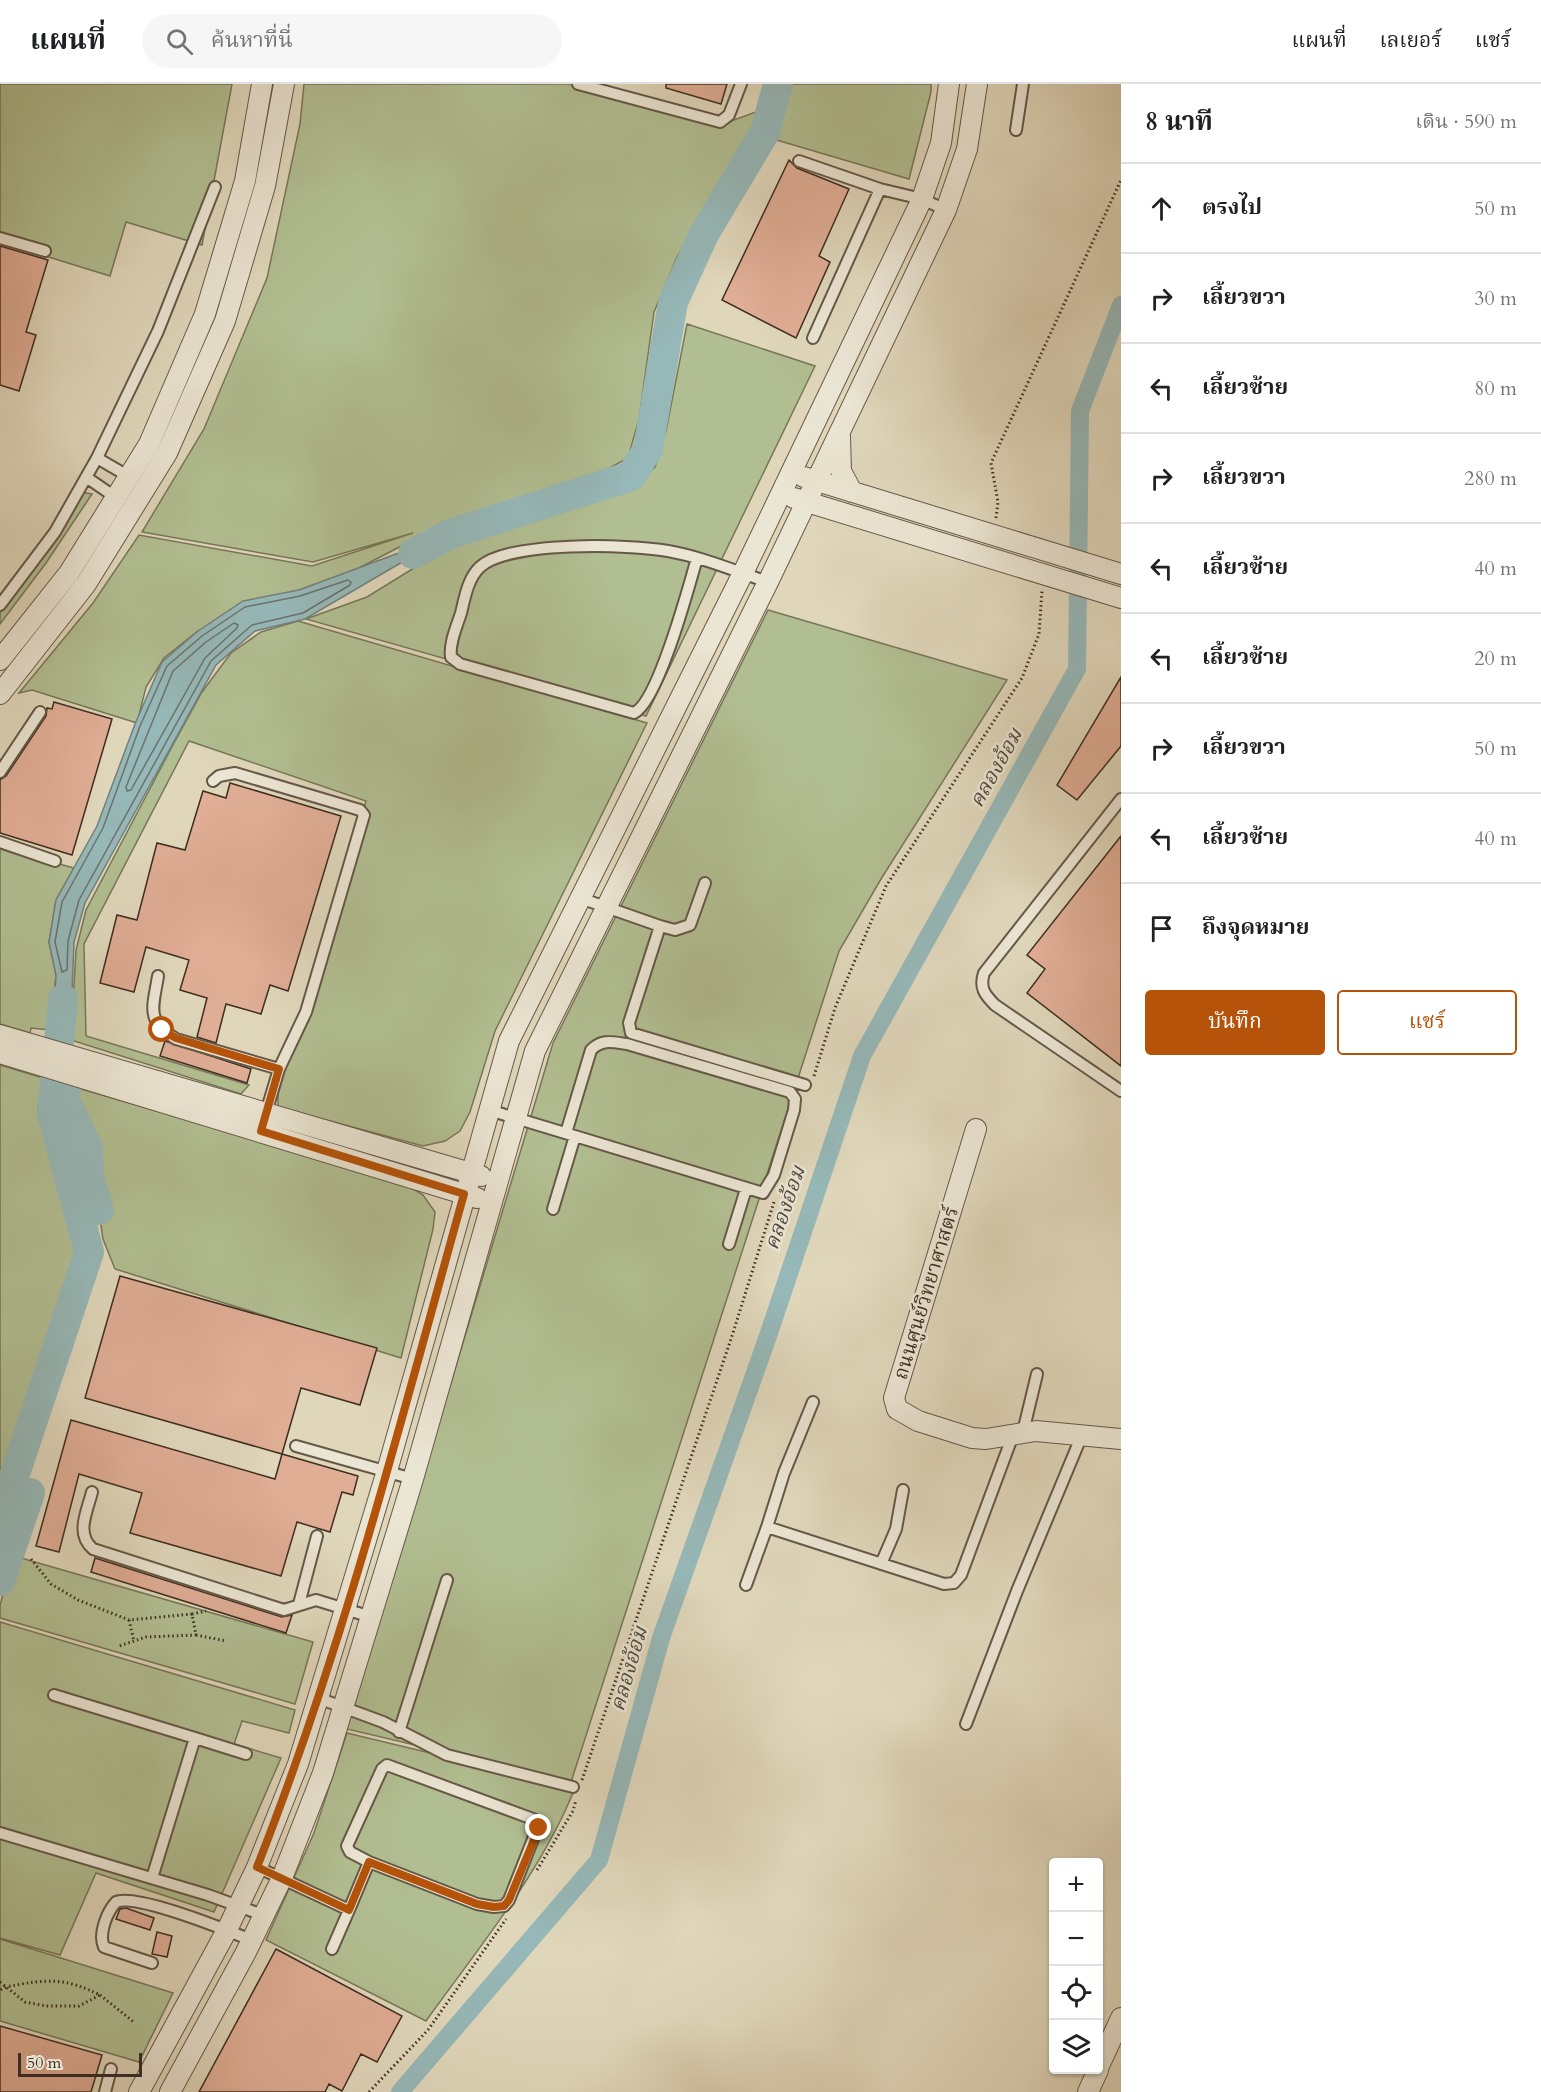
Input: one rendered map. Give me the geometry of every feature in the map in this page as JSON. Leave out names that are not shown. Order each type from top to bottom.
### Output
[{"type":"street","points":[[0,660],[69,573],[149,444],[205,314],[245,181],[262,84]]},
{"type":"street","points":[[0,694],[86,585],[167,453],[225,321],[265,186],[284,84]]},
{"type":"street","points":[[139,2092],[227,1930],[257,1867],[297,1764],[387,1472],[509,1041],[743,573],[922,198],[941,143],[949,84]]},
{"type":"street","points":[[170,2092],[282,1878],[323,1773],[412,1479],[535,1051],[768,582],[946,210],[967,149],[977,84]]},
{"type":"street","points":[[840,430],[841,471],[852,492]]},
{"type":"street","points":[[790,472],[1121,574]]},
{"type":"street","points":[[779,494],[1121,598]]},
{"type":"street","points":[[789,537],[817,516],[845,513]]},
{"type":"street","points":[[0,1035],[40,1056],[264,1122],[497,1179]]},
{"type":"street","points":[[0,1053],[40,1056]]},
{"type":"street","points":[[264,1122],[491,1202]]},
{"type":"street","name":"ถนนศูนย์วิทยาศาสตร์","points":[[976,1129],[894,1398],[897,1409],[948,1432],[986,1439],[1018,1433],[1121,1439]]},
{"type":"street","points":[[1103,2058],[1121,2018]]},
{"type":"street","points":[[1088,2092],[1096,2074]]},
{"type":"lane","points":[[578,84],[720,122],[729,115],[741,84]]},
{"type":"lane","points":[[1016,130],[1023,84]]},
{"type":"lane","points":[[798,161],[880,189],[922,198],[946,210]]},
{"type":"lane","points":[[0,605],[55,532],[97,458],[158,331],[215,187]]},
{"type":"lane","points":[[813,338],[880,189]]},
{"type":"lane","points":[[0,238],[45,251]]},
{"type":"lane","points":[[97,458],[147,488]]},
{"type":"lane","points":[[87,477],[134,509]]},
{"type":"lane","points":[[697,558],[663,664],[643,706],[634,713],[460,664],[451,657],[468,584],[480,567],[495,557],[535,549],[615,547],[668,551],[697,558],[768,582]]},
{"type":"lane","points":[[0,772],[40,712]]},
{"type":"lane","points":[[213,781],[219,776],[235,773],[360,810],[364,815],[306,1012],[279,1069],[264,1122]]},
{"type":"lane","points":[[1121,799],[984,973],[981,983],[986,996],[995,1005],[1121,1091]]},
{"type":"lane","points":[[0,842],[55,861]]},
{"type":"lane","points":[[579,898],[660,926],[683,930],[690,925],[705,883]]},
{"type":"lane","points":[[660,926],[629,1023],[631,1032],[805,1085]]},
{"type":"lane","points":[[158,976],[152,1011],[154,1020],[162,1030],[176,1038],[279,1069]]},
{"type":"lane","points":[[489,1110],[571,1135],[746,1189],[763,1193],[774,1175],[794,1110],[795,1099],[790,1092],[627,1044],[605,1041],[591,1050],[571,1135],[553,1209]]},
{"type":"lane","points":[[729,1244],[746,1189]]},
{"type":"lane","points":[[766,1527],[944,1584],[954,1583],[961,1575],[1018,1433],[1037,1374]]},
{"type":"lane","points":[[746,1585],[784,1473],[813,1402]]},
{"type":"lane","points":[[966,1724],[1017,1591],[1082,1435]]},
{"type":"lane","points":[[296,1446],[412,1479]]},
{"type":"lane","points":[[881,1564],[896,1529],[903,1490]]},
{"type":"lane","points":[[92,1492],[82,1529],[85,1542],[93,1549],[284,1610],[316,1600],[371,1617]]},
{"type":"lane","points":[[299,1604],[317,1536]]},
{"type":"lane","points":[[399,1732],[447,1580]]},
{"type":"lane","points":[[54,1695],[246,1754]]},
{"type":"lane","points":[[318,1698],[383,1722],[447,1755],[578,1788]]},
{"type":"lane","points":[[152,1878],[195,1738]]},
{"type":"lane","points":[[387,1766],[533,1818],[539,1824],[509,1900],[504,1906],[477,1904],[369,1862],[350,1852],[347,1846],[382,1769],[387,1766]]},
{"type":"lane","points":[[0,1833],[152,1878],[263,1915]]},
{"type":"lane","points":[[332,1949],[369,1862]]},
{"type":"lane","points":[[257,1867],[349,1910]]},
{"type":"lane","points":[[152,1963],[104,1947],[101,1942],[103,1929],[116,1902],[121,1899],[142,1903],[251,1940]]},
{"type":"lane","points":[[105,2092],[111,2069]]},
{"type":"path","points":[[992,534],[998,502],[992,463],[1121,180]]},
{"type":"path","points":[[814,1076],[835,1008],[886,886],[1022,678],[1039,634],[1043,574]]},
{"type":"path","points":[[531,1879],[573,1811],[578,1788],[732,1336],[775,1201]]},
{"type":"path","points":[[31,1559],[51,1584],[78,1600],[129,1620],[206,1611]]},
{"type":"path","points":[[192,1614],[196,1635]]},
{"type":"path","points":[[129,1620],[134,1641]]},
{"type":"path","points":[[119,1646],[146,1637],[196,1635],[226,1641]]},
{"type":"path","points":[[369,2092],[428,2030],[507,1918]]},
{"type":"path","points":[[0,1990],[47,1979],[78,1984],[100,1995],[135,2023]]},
{"type":"path","points":[[0,1982],[25,2002],[46,2006],[79,2006],[100,1995]]},
{"type":"green space","points":[[0,84],[232,84],[202,245],[126,222],[110,276],[0,242]]},
{"type":"green space","points":[[304,84],[572,84],[723,124],[764,109],[677,257],[654,312],[639,419],[628,458],[608,469],[450,521],[349,573],[299,590],[198,631],[164,658],[146,687],[137,723],[32,690],[19,693],[93,603],[139,535],[312,566],[413,533],[313,562],[142,532],[204,429],[267,278],[300,124]]},
{"type":"green space","points":[[791,84],[931,84],[931,92],[909,179],[773,139]]},
{"type":"green space","points":[[687,324],[815,366],[646,716],[306,619],[367,597],[461,539],[624,493],[655,467],[666,431]]},
{"type":"green space","points":[[81,492],[92,494],[46,563],[0,624],[0,604]]},
{"type":"green space","points":[[768,610],[1007,680],[881,879],[839,951],[571,1782],[347,1729],[553,1043]]},
{"type":"green space","points":[[298,621],[647,723],[495,1031],[470,1112],[460,1131],[445,1141],[423,1146],[278,1107],[278,1094],[366,801],[189,741],[84,944],[86,1036],[249,1085],[241,1094],[71,1040],[76,950],[86,910],[174,743],[202,692],[231,653],[261,632]]},
{"type":"green space","points":[[0,848],[74,868],[56,900],[49,942],[56,975],[50,1030],[31,1028],[30,1033],[0,1024]]},
{"type":"green space","points":[[0,1065],[43,1078],[43,1095],[38,1107],[81,1247],[0,1514]]},
{"type":"green space","points":[[71,1086],[404,1183],[423,1195],[435,1212],[433,1229],[401,1358],[115,1269],[103,1239],[98,1205],[89,1177],[88,1148],[64,1097]]},
{"type":"green space","points":[[14,1556],[313,1642],[295,1704],[0,1618],[0,1605]]},
{"type":"green space","points":[[0,1622],[295,1710],[289,1733],[242,1721],[234,1744],[281,1758],[214,1912],[96,1873],[60,1955],[0,1938]]},
{"type":"green space","points":[[347,1733],[575,1788],[545,1850],[527,1880],[426,2021],[266,1940],[314,1833]]},
{"type":"green space","points":[[0,1939],[173,1993],[139,2062],[0,2021]]},
{"type":"water","points":[[450,534],[305,619],[255,631],[216,665],[85,903],[74,942],[70,1042],[47,1035],[54,1008],[56,975],[49,942],[56,900],[97,826],[135,724],[162,662],[198,631],[243,601],[299,590]]},
{"type":"building","points":[[666,84],[727,84],[721,104],[666,88]]},
{"type":"building","points":[[789,160],[797,168],[849,189],[819,256],[830,262],[796,338],[722,300]]},
{"type":"building","points":[[0,246],[48,260],[26,332],[36,335],[19,391],[0,385]]},
{"type":"building","points":[[1121,677],[1121,746],[1077,800],[1057,785]]},
{"type":"building","points":[[54,702],[112,719],[72,855],[0,833],[0,780],[6,776],[46,716],[47,708],[52,709]]},
{"type":"building","points":[[230,783],[341,816],[288,991],[270,985],[261,1014],[226,1004],[216,1043],[197,1037],[207,998],[180,990],[189,960],[146,947],[134,992],[100,983],[117,915],[137,920],[157,843],[185,850],[203,791],[226,798]]},
{"type":"building","points":[[1121,836],[1121,1066],[1027,993],[1045,969],[1027,955]]},
{"type":"building","points":[[165,1041],[251,1069],[247,1083],[160,1056]]},
{"type":"building","points":[[120,1276],[377,1348],[360,1405],[301,1388],[282,1454],[85,1398]]},
{"type":"building","points":[[71,1420],[275,1479],[282,1454],[358,1476],[353,1495],[342,1492],[330,1532],[297,1522],[281,1576],[130,1533],[142,1493],[79,1474],[59,1552],[36,1546]]},
{"type":"building","points":[[95,1558],[282,1617],[292,1615],[286,1633],[91,1572]]},
{"type":"building","points":[[126,1908],[154,1918],[150,1930],[116,1919],[120,1909]]},
{"type":"building","points":[[157,1932],[172,1936],[167,1957],[152,1954]]},
{"type":"building","points":[[276,1949],[402,2016],[377,2062],[361,2054],[342,2091],[329,2084],[325,2092],[199,2092]]},
{"type":"building","points":[[0,2026],[102,2055],[91,2092],[0,2092]]},
{"type":"waterway","points":[[413,554],[450,534],[631,476],[648,449],[673,302],[704,234],[765,132],[778,84]]},
{"type":"waterway","name":"คลองอ้อม","points":[[400,2092],[599,1860],[661,1638],[768,1336],[862,1056],[1077,669],[1080,411],[1121,305]]},
{"type":"waterway","points":[[0,1519],[89,1252],[52,1114],[63,999]]},
{"type":"waterway","points":[[68,1086],[62,1094],[88,1148],[89,1177],[99,1210]]},
{"type":"waterway","points":[[0,1581],[30,1493]]},
{"type":"route","points":[[162,1030],[176,1038],[279,1069],[261,1131],[464,1194],[387,1472],[318,1698],[297,1764],[257,1867],[349,1910],[369,1862],[477,1904],[504,1906],[509,1900],[539,1828]]}]
